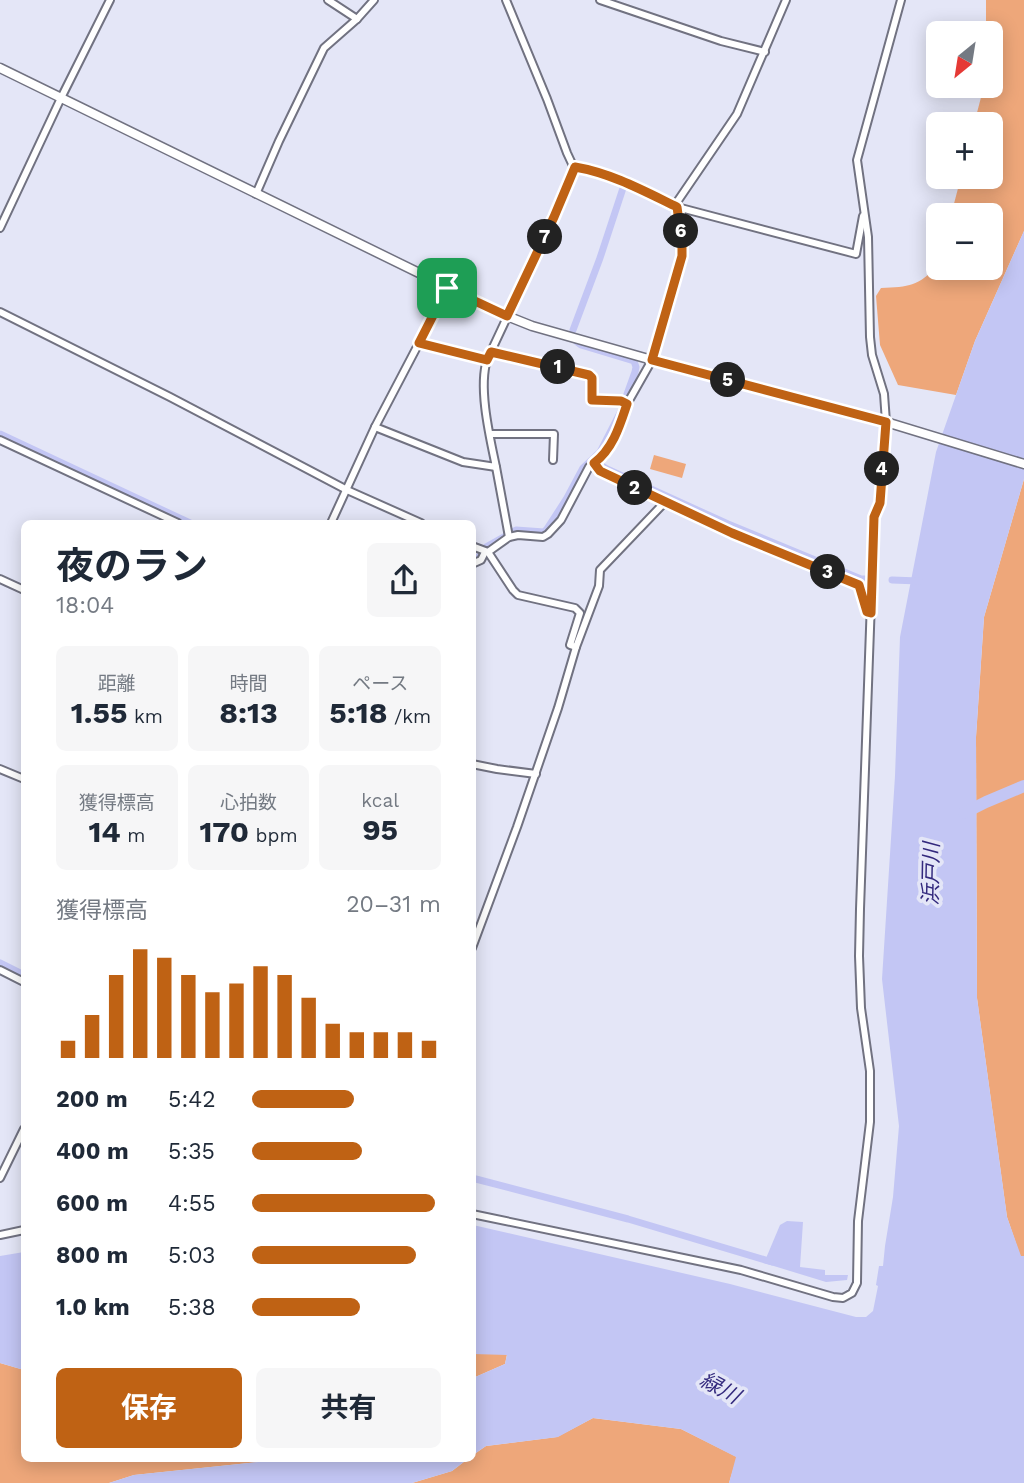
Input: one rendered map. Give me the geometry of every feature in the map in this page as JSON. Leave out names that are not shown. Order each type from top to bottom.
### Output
[{"type":"street","points":[[0,228],[110,0]]},
{"type":"street","points":[[328,0],[357,19]]},
{"type":"street","points":[[256,194],[324,48],[374,0]]},
{"type":"street","points":[[506,0],[575,167],[623,182],[677,207],[856,254],[864,210]]},
{"type":"street","points":[[600,0],[721,41],[765,52]]},
{"type":"street","points":[[476,562],[508,535],[542,537],[548,534],[561,520],[589,467],[604,456],[618,429],[624,402],[652,360],[682,256],[677,202],[737,114],[786,0]]},
{"type":"street","points":[[476,1215],[741,1270],[833,1297],[843,1298],[852,1293],[857,1283],[858,1221],[870,1122],[870,1071],[861,1008],[859,957],[874,517],[880,503],[890,423],[872,355],[868,237],[857,160],[901,0]]},
{"type":"street","points":[[0,68],[447,288],[532,326],[890,423],[1024,464]]},
{"type":"street","points":[[508,535],[489,434],[483,372],[575,167]]},
{"type":"street","points":[[332,520],[376,426],[447,288]]},
{"type":"street","points":[[0,312],[347,490],[414,520]]},
{"type":"street","points":[[419,343],[487,360]]},
{"type":"street","points":[[491,352],[589,375],[592,378],[592,400],[624,402]]},
{"type":"street","points":[[376,426],[463,462],[496,467]]},
{"type":"street","points":[[489,434],[554,434],[551,456]]},
{"type":"street","points":[[0,440],[172,520]]},
{"type":"street","points":[[597,461],[600,471],[665,502],[732,533],[859,585],[867,612],[871,613]]},
{"type":"street","points":[[476,937],[536,774],[576,647],[599,586],[602,568],[665,502]]},
{"type":"street","points":[[476,548],[487,552],[518,595],[575,608],[580,613],[570,645],[576,647]]},
{"type":"street","points":[[0,579],[21,589]]},
{"type":"street","points":[[476,765],[536,774]]},
{"type":"street","points":[[0,769],[21,778]]},
{"type":"street","points":[[0,970],[21,980]]},
{"type":"street","points":[[0,1178],[21,1135]]},
{"type":"street","points":[[0,1235],[21,1231]]},
{"type":"shaded area","points":[[986,0],[1024,0],[1024,231],[1003,278],[1003,203],[954,203],[958,189],[1003,189],[1003,112],[977,112],[981,98],[1003,98],[1003,21],[986,21]]},
{"type":"shaded area","points":[[925,277],[926,280],[1002,280],[975,341],[956,395],[898,385],[880,345],[876,296],[881,288],[906,286]]},
{"type":"shaded area","points":[[654,455],[686,464],[682,478],[650,469]]},
{"type":"shaded area","points":[[1024,479],[1024,1267],[1007,1217],[977,998],[976,737],[984,617]]},
{"type":"shaded area","points":[[476,1354],[507,1354],[505,1364],[476,1377]]},
{"type":"shaded area","points":[[0,1363],[21,1369],[21,1462],[258,1462],[134,1475],[109,1483],[0,1483]]},
{"type":"shaded area","points":[[593,1418],[681,1429],[737,1457],[729,1483],[412,1483],[452,1471],[464,1462],[476,1462],[476,1453],[486,1446],[557,1437]]},
{"type":"water","points":[[1024,231],[1024,479],[984,617],[976,737],[977,998],[1007,1217],[1021,1256],[1024,1256],[1024,1483],[729,1483],[736,1457],[681,1429],[593,1418],[558,1437],[486,1446],[476,1453],[476,1377],[505,1364],[507,1355],[476,1354],[476,1226],[730,1284],[856,1317],[866,1317],[873,1311],[893,1197],[899,1126],[882,979],[895,776],[900,637],[936,452],[975,341]]},
{"type":"water","points":[[787,1221],[803,1222],[800,1267],[825,1270],[825,1275],[848,1275],[847,1280],[826,1282],[764,1263],[780,1225]]},
{"type":"water","points":[[21,1252],[21,1369],[0,1363],[0,1256]]},
{"type":"water","points":[[258,1462],[464,1462],[452,1471],[412,1483],[109,1483],[134,1475]]},
{"type":"waterway","points":[[573,330],[626,179]]},
{"type":"waterway","points":[[486,547],[516,530],[544,532],[547,529],[583,468],[600,452],[621,411],[635,372],[634,361],[577,342]]},
{"type":"waterway","points":[[0,434],[184,520]]},
{"type":"waterway","points":[[597,456],[602,466],[607,469],[728,524],[866,579]]},
{"type":"waterway","points":[[476,558],[480,556]]},
{"type":"waterway","points":[[892,580],[919,581]]},
{"type":"waterway","points":[[964,813],[1024,786]]},
{"type":"waterway","points":[[0,963],[21,974]]},
{"type":"waterway","points":[[476,1179],[628,1219],[772,1262]]},
{"type":"route","points":[[575,167],[608,176],[677,207],[682,256],[652,360],[886,422],[880,503],[874,517],[871,613],[867,612],[859,585],[732,533],[600,471],[594,463],[604,456],[627,404],[621,401],[592,400],[592,378],[589,375],[491,352],[487,360],[419,343],[447,288],[507,316],[575,167]]},
{"type":"water label","name":"浜戸川","points":[[931,874]]},
{"type":"water label","name":"緑川","points":[[720,1388]]}]
